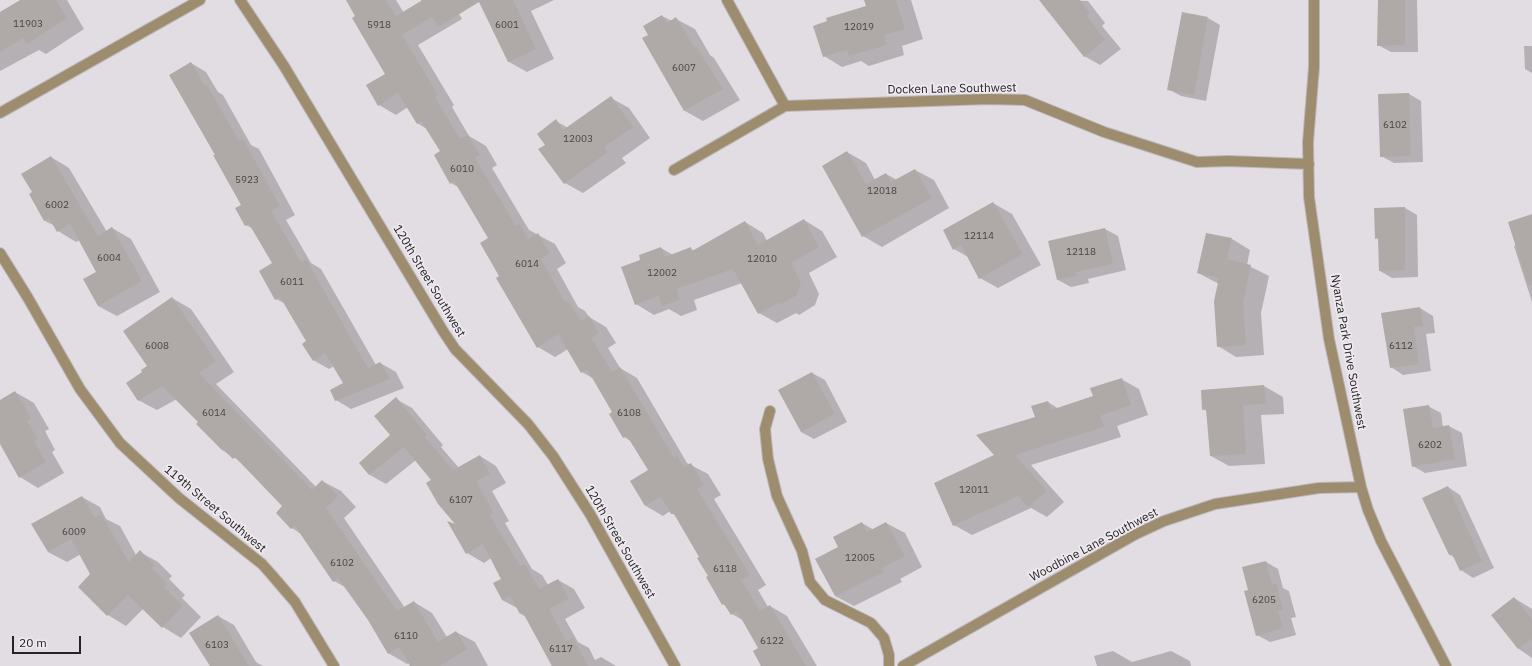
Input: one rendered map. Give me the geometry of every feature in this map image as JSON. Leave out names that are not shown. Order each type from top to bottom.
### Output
[{"type":"street","points":[[0,113],[200,0]]},
{"type":"street","name":"120th Street Southwest","points":[[240,0],[284,66],[443,331],[455,348],[528,424],[553,456],[590,514],[675,666]]},
{"type":"street","points":[[726,0],[785,106]]},
{"type":"street","name":"Nyanza Park Drive Southwest","points":[[1314,0],[1314,67],[1308,142],[1309,197],[1329,339],[1360,487],[1381,541],[1446,666]]},
{"type":"street","name":"Docken Lane Southwest","points":[[674,170],[785,106],[988,99],[1026,100],[1104,132],[1197,162],[1229,161],[1309,164]]},
{"type":"street","name":"119th Street Southwest","points":[[0,253],[28,298],[80,389],[120,443],[179,498],[262,564],[272,574],[295,602],[334,666]]},
{"type":"street","points":[[770,411],[765,429],[768,459],[777,496],[802,552],[810,582],[825,600],[871,623],[884,638],[889,655],[889,666]]},
{"type":"street","name":"Woodbine Lane Southwest","points":[[903,666],[1129,538],[1164,521],[1215,504],[1319,488],[1360,487]]},
{"type":"building","points":[[20,0],[56,0],[67,18],[27,44],[23,38],[0,52],[0,12]]},
{"type":"building","points":[[346,0],[386,0],[396,16],[421,0],[513,0],[536,49],[508,62],[479,2],[438,27],[432,17],[402,35],[438,95],[435,97],[460,139],[468,135],[480,155],[475,158],[516,226],[520,224],[528,239],[538,233],[550,253],[541,259],[565,302],[568,300],[581,321],[589,316],[599,333],[591,338],[612,372],[620,367],[674,458],[677,456],[684,467],[691,463],[704,485],[697,489],[750,575],[741,580],[760,611],[770,605],[806,666],[761,666],[753,651],[758,648],[737,611],[731,615],[724,604],[722,605],[706,577],[708,576],[697,558],[699,557],[674,514],[671,514],[661,497],[645,506],[630,481],[648,470],[627,436],[623,438],[609,414],[612,412],[587,369],[581,373],[558,334],[537,348],[496,278],[499,276],[480,243],[488,238],[454,181],[450,184],[434,155],[440,151],[421,121],[417,124],[398,93],[378,106],[366,85],[385,74],[352,18],[355,16]]},
{"type":"building","points":[[864,0],[896,0],[905,29],[884,35],[887,45],[849,56],[847,50],[823,57],[813,26],[827,21],[826,18],[866,6]]},
{"type":"building","points":[[1039,0],[1080,0],[1090,13],[1087,16],[1105,40],[1084,57]]},
{"type":"building","points":[[1378,0],[1405,0],[1405,45],[1377,46]]},
{"type":"building","points":[[1182,12],[1208,17],[1194,95],[1167,90]]},
{"type":"building","points":[[662,15],[667,23],[676,17],[694,47],[696,46],[723,89],[684,111],[642,38],[648,35],[643,26]]},
{"type":"building","points":[[191,62],[205,86],[207,85],[239,141],[243,139],[280,206],[271,211],[301,262],[306,259],[368,368],[380,362],[390,379],[335,401],[330,390],[343,383],[325,353],[313,361],[302,344],[306,341],[280,297],[275,300],[259,271],[272,263],[249,224],[245,226],[235,208],[241,205],[213,155],[215,155],[169,75]]},
{"type":"building","points":[[1409,93],[1411,156],[1380,157],[1378,94]]},
{"type":"building","points":[[611,96],[633,127],[604,147],[608,152],[564,184],[538,149],[545,145],[537,134],[556,119],[563,130]]},
{"type":"building","points":[[847,151],[866,184],[886,173],[891,182],[915,169],[932,198],[862,237],[822,166]]},
{"type":"building","points":[[51,156],[98,236],[112,227],[142,281],[98,306],[83,279],[96,272],[70,224],[57,232],[49,218],[44,221],[29,194],[32,192],[21,174]]},
{"type":"building","points":[[993,202],[1023,254],[979,279],[961,245],[953,250],[943,230]]},
{"type":"building","points":[[1405,207],[1405,270],[1379,271],[1378,238],[1375,239],[1374,208]]},
{"type":"building","points":[[1532,214],[1532,285],[1528,285],[1508,222]]},
{"type":"building","points":[[804,219],[819,247],[791,263],[801,283],[797,295],[780,305],[779,302],[758,314],[733,269],[676,289],[680,300],[662,306],[658,296],[635,305],[621,267],[640,260],[639,255],[661,247],[665,257],[691,247],[692,251],[745,221],[758,245]]},
{"type":"building","points":[[1105,228],[1113,264],[1076,272],[1077,276],[1057,280],[1048,241]]},
{"type":"building","points":[[1206,233],[1232,238],[1227,259],[1251,265],[1243,302],[1246,345],[1217,347],[1214,301],[1219,278],[1197,273]]},
{"type":"building","points":[[172,297],[216,361],[199,373],[312,490],[322,480],[338,496],[326,508],[397,611],[414,601],[438,642],[456,631],[467,649],[440,666],[410,666],[399,647],[388,654],[368,620],[338,578],[333,582],[295,526],[291,529],[276,513],[282,506],[235,457],[233,459],[223,449],[222,450],[196,424],[198,422],[162,386],[138,401],[126,383],[142,372],[141,370],[147,366],[123,331]]},
{"type":"building","points":[[1420,307],[1423,326],[1414,327],[1419,364],[1390,368],[1381,313]]},
{"type":"building","points":[[812,372],[835,414],[801,432],[778,390]]},
{"type":"building","points":[[1122,378],[1131,405],[1100,416],[1104,427],[1015,455],[1047,491],[1028,507],[1018,496],[953,526],[934,483],[994,455],[976,435],[1035,417],[1031,406],[1048,401],[1051,410],[1093,396],[1090,388]]},
{"type":"building","points":[[1264,385],[1266,404],[1243,405],[1246,454],[1210,456],[1206,409],[1202,410],[1201,390]]},
{"type":"building","points":[[15,391],[31,418],[27,421],[38,439],[34,441],[46,462],[19,478],[0,444],[0,400]]},
{"type":"building","points":[[396,397],[427,435],[425,437],[453,470],[480,455],[490,474],[476,481],[493,512],[489,514],[520,566],[525,564],[539,589],[558,579],[569,599],[549,609],[566,641],[573,638],[588,666],[552,666],[523,613],[520,614],[510,596],[502,600],[493,583],[501,579],[483,544],[466,554],[447,521],[455,524],[438,504],[426,483],[431,480],[404,447],[369,475],[359,463],[390,435],[374,416]]},
{"type":"building","points":[[1429,405],[1433,428],[1449,425],[1455,459],[1412,467],[1403,409]]},
{"type":"building","points":[[1448,486],[1482,561],[1460,571],[1452,554],[1449,555],[1422,498]]},
{"type":"building","points":[[82,496],[95,518],[101,514],[129,562],[140,550],[154,565],[152,568],[167,584],[164,587],[183,606],[162,628],[128,595],[107,616],[78,587],[90,574],[71,539],[48,552],[31,524]]},
{"type":"building","points":[[862,522],[867,532],[886,522],[905,556],[882,568],[884,572],[835,596],[815,559],[838,547],[833,537]]},
{"type":"building","points":[[1266,561],[1272,584],[1276,583],[1283,610],[1278,611],[1283,628],[1256,636],[1244,591],[1248,590],[1242,567]]},
{"type":"building","points":[[1514,597],[1532,619],[1532,639],[1518,649],[1491,615]]},
{"type":"building","points":[[218,615],[249,666],[210,666],[189,633]]}]
